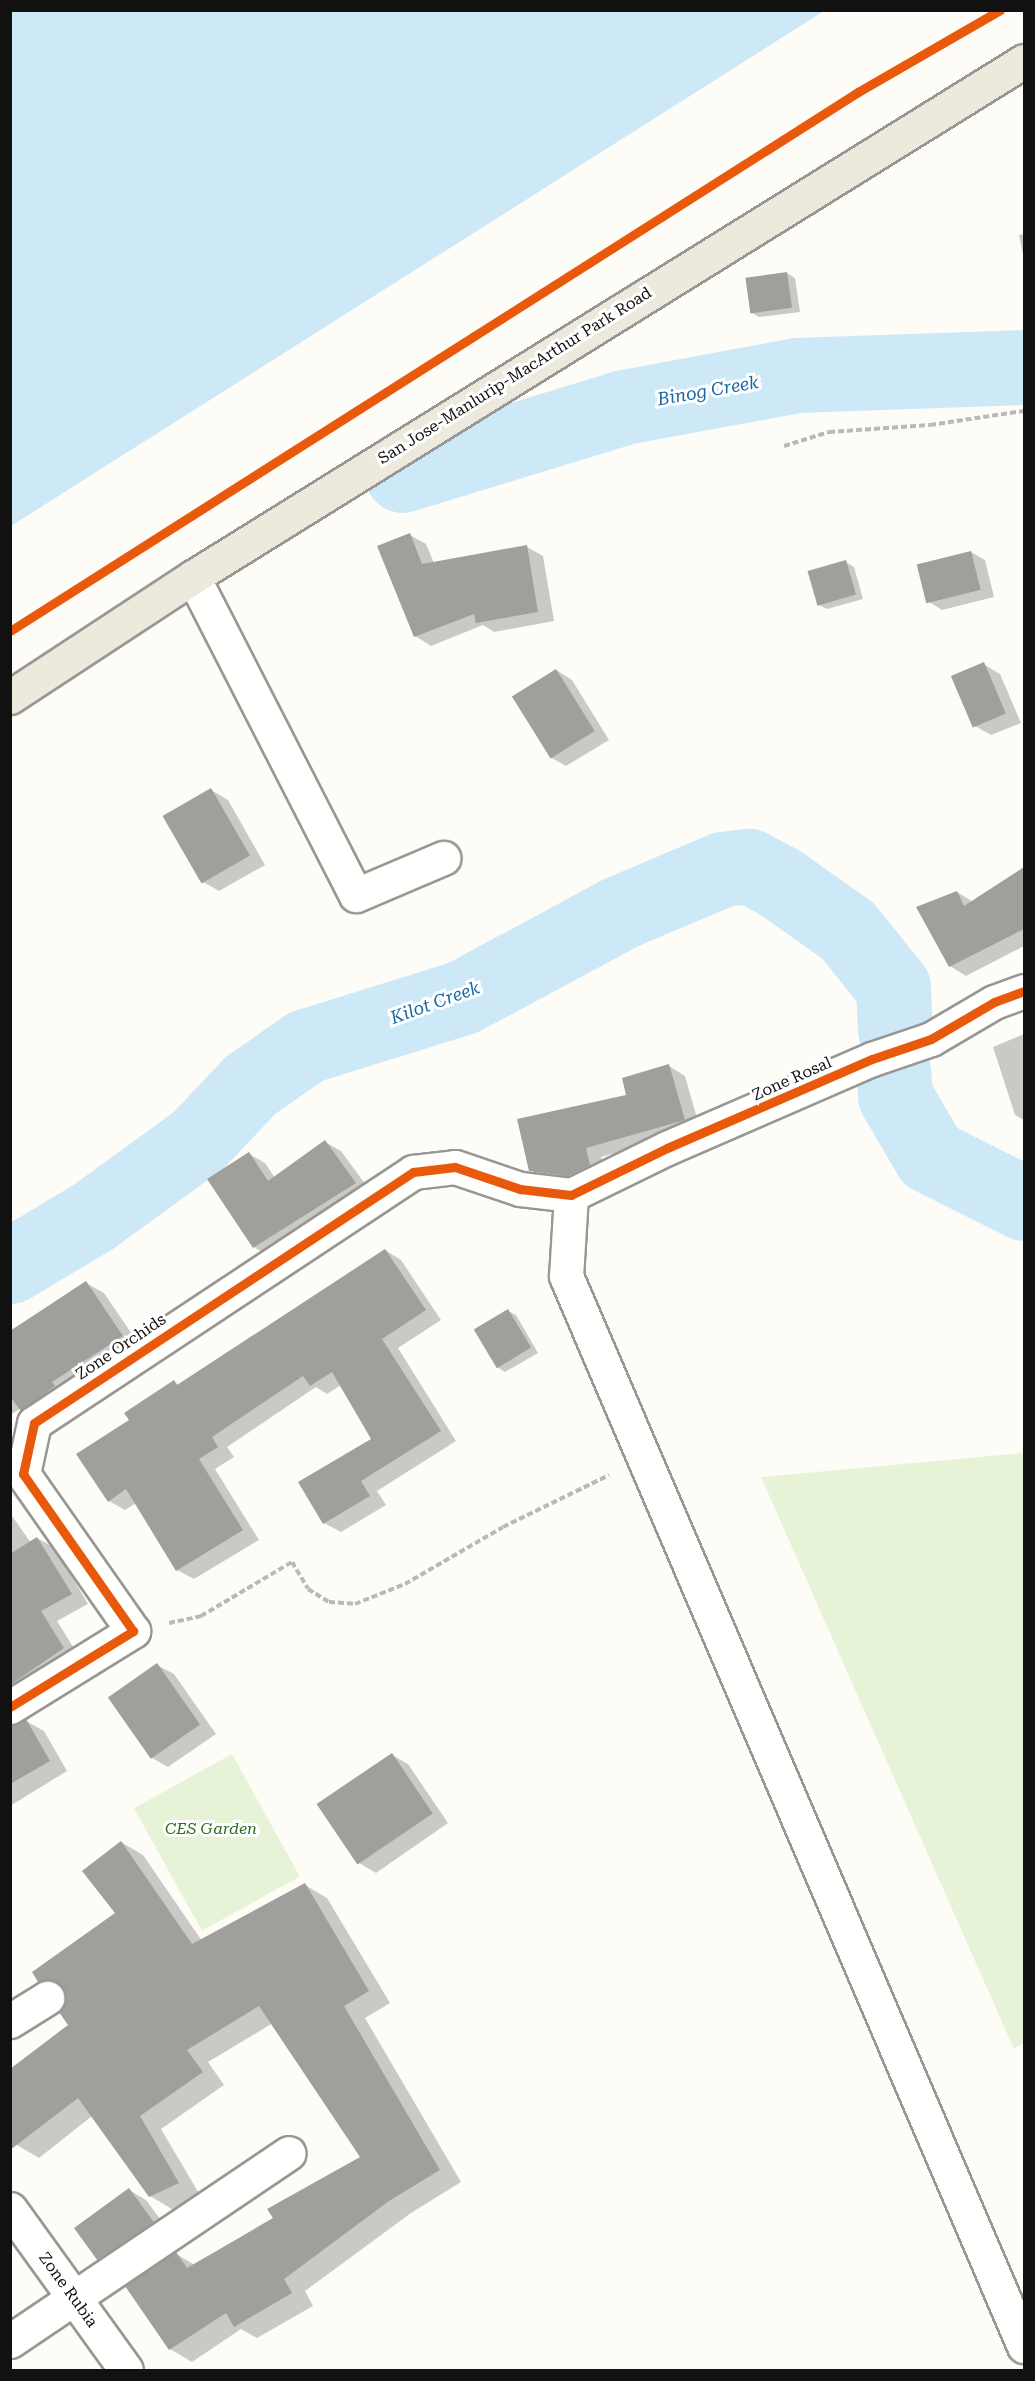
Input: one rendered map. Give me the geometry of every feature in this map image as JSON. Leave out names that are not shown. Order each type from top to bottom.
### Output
[{"type":"main road","name":"San Jose-Manlurip-MacArthur Park Road","points":[[10,697],[193,577],[1024,61]]},
{"type":"street","points":[[193,577],[356,895],[443,858]]},
{"type":"street","name":"Zone Rosal","points":[[571,1195],[667,1148],[872,1059],[931,1039],[994,1002],[1024,991]]},
{"type":"street","name":"Zone Orchids","points":[[133,1631],[23,1474],[34,1423],[413,1172],[455,1167],[520,1189],[571,1195]]},
{"type":"street","points":[[571,1195],[566,1276],[1024,2346]]},
{"type":"street","points":[[10,1707],[133,1631]]},
{"type":"street","points":[[10,2021],[47,1998]]},
{"type":"street","points":[[10,2341],[289,2154]]},
{"type":"street","name":"Zone Rubia","points":[[10,2209],[126,2370]]},
{"type":"path","points":[[784,446],[829,432],[930,425],[1024,411]]},
{"type":"path","points":[[133,1631],[201,1616],[292,1562],[308,1589],[329,1602],[355,1604],[405,1584],[503,1527],[644,1457]]},
{"type":"green space","points":[[1024,1453],[1024,2043],[1014,2049],[761,1477]]},
{"type":"green space","name":"CES Garden","points":[[232,1754],[300,1876],[202,1931],[134,1808]]},
{"type":"water","points":[[11,10],[824,10],[824,11],[11,526]]},
{"type":"building","points":[[787,272],[792,308],[750,313],[745,278]]},
{"type":"building","points":[[410,533],[422,564],[527,545],[538,612],[476,623],[474,614],[414,637],[377,546]]},
{"type":"building","points":[[971,551],[981,590],[926,603],[917,565]]},
{"type":"building","points":[[846,560],[856,595],[817,606],[808,571]]},
{"type":"building","points":[[984,662],[1006,714],[973,728],[951,676]]},
{"type":"building","points":[[556,669],[595,731],[551,758],[512,697]]},
{"type":"building","points":[[211,788],[250,856],[202,884],[163,816]]},
{"type":"building","points":[[1024,867],[1024,929],[949,967],[916,907],[957,891],[964,906]]},
{"type":"building","points":[[669,1064],[685,1120],[586,1148],[590,1165],[568,1176],[529,1171],[517,1119],[626,1095],[622,1078]]},
{"type":"building","points":[[325,1140],[356,1183],[253,1248],[207,1179],[249,1152],[268,1181]]},
{"type":"building","points":[[385,1249],[426,1310],[382,1339],[441,1431],[361,1481],[370,1496],[323,1524],[298,1482],[371,1439],[332,1372],[310,1386],[303,1376],[212,1437],[218,1447],[199,1459],[243,1530],[176,1571],[126,1489],[108,1502],[76,1454],[129,1420],[124,1413],[174,1380],[177,1385]]},
{"type":"building","points":[[86,1281],[123,1336],[52,1382],[55,1386],[21,1411],[10,1396],[10,1331]]},
{"type":"building","points":[[508,1309],[531,1348],[497,1368],[474,1330]]},
{"type":"building","points":[[37,1537],[72,1594],[41,1611],[64,1648],[10,1685],[10,1554]]},
{"type":"building","points":[[157,1663],[200,1724],[151,1759],[108,1697]]},
{"type":"building","points":[[26,1719],[50,1761],[10,1784],[10,1726]]},
{"type":"building","points":[[392,1753],[433,1814],[357,1864],[317,1804]]},
{"type":"building","points":[[121,1841],[192,1944],[305,1883],[369,1991],[344,2006],[440,2170],[389,2201],[284,2279],[292,2293],[234,2327],[226,2313],[169,2350],[125,2286],[176,2252],[187,2268],[273,2218],[267,2209],[360,2157],[259,2006],[187,2050],[203,2072],[140,2116],[179,2183],[149,2197],[78,2098],[10,2150],[10,2069],[68,2025],[59,2012],[66,1998],[63,1988],[55,1981],[38,1982],[32,1972],[115,1913],[82,1871]]},
{"type":"building","points":[[129,2188],[154,2222],[99,2262],[74,2228]]},
{"type":"waterway","name":"Binog Creek","points":[[402,475],[624,407],[796,375],[1024,367]]},
{"type":"waterway","name":"Kilot Creek","points":[[10,1266],[92,1217],[198,1140],[250,1085],[306,1046],[463,997],[621,912],[723,869],[749,866],[779,882],[847,930],[893,987],[895,1030]]},
{"type":"waterway","name":"Kilot Creek","points":[[893,1071],[895,1096],[930,1156],[1024,1203]]},
{"type":"cycle path","points":[[10,631],[858,92],[1000,10]]},
{"type":"cycle path","points":[[10,1707],[133,1631],[23,1474],[34,1423],[413,1172],[455,1167],[520,1189],[571,1195],[667,1148],[872,1059],[931,1039],[994,1002],[1024,991]]}]
